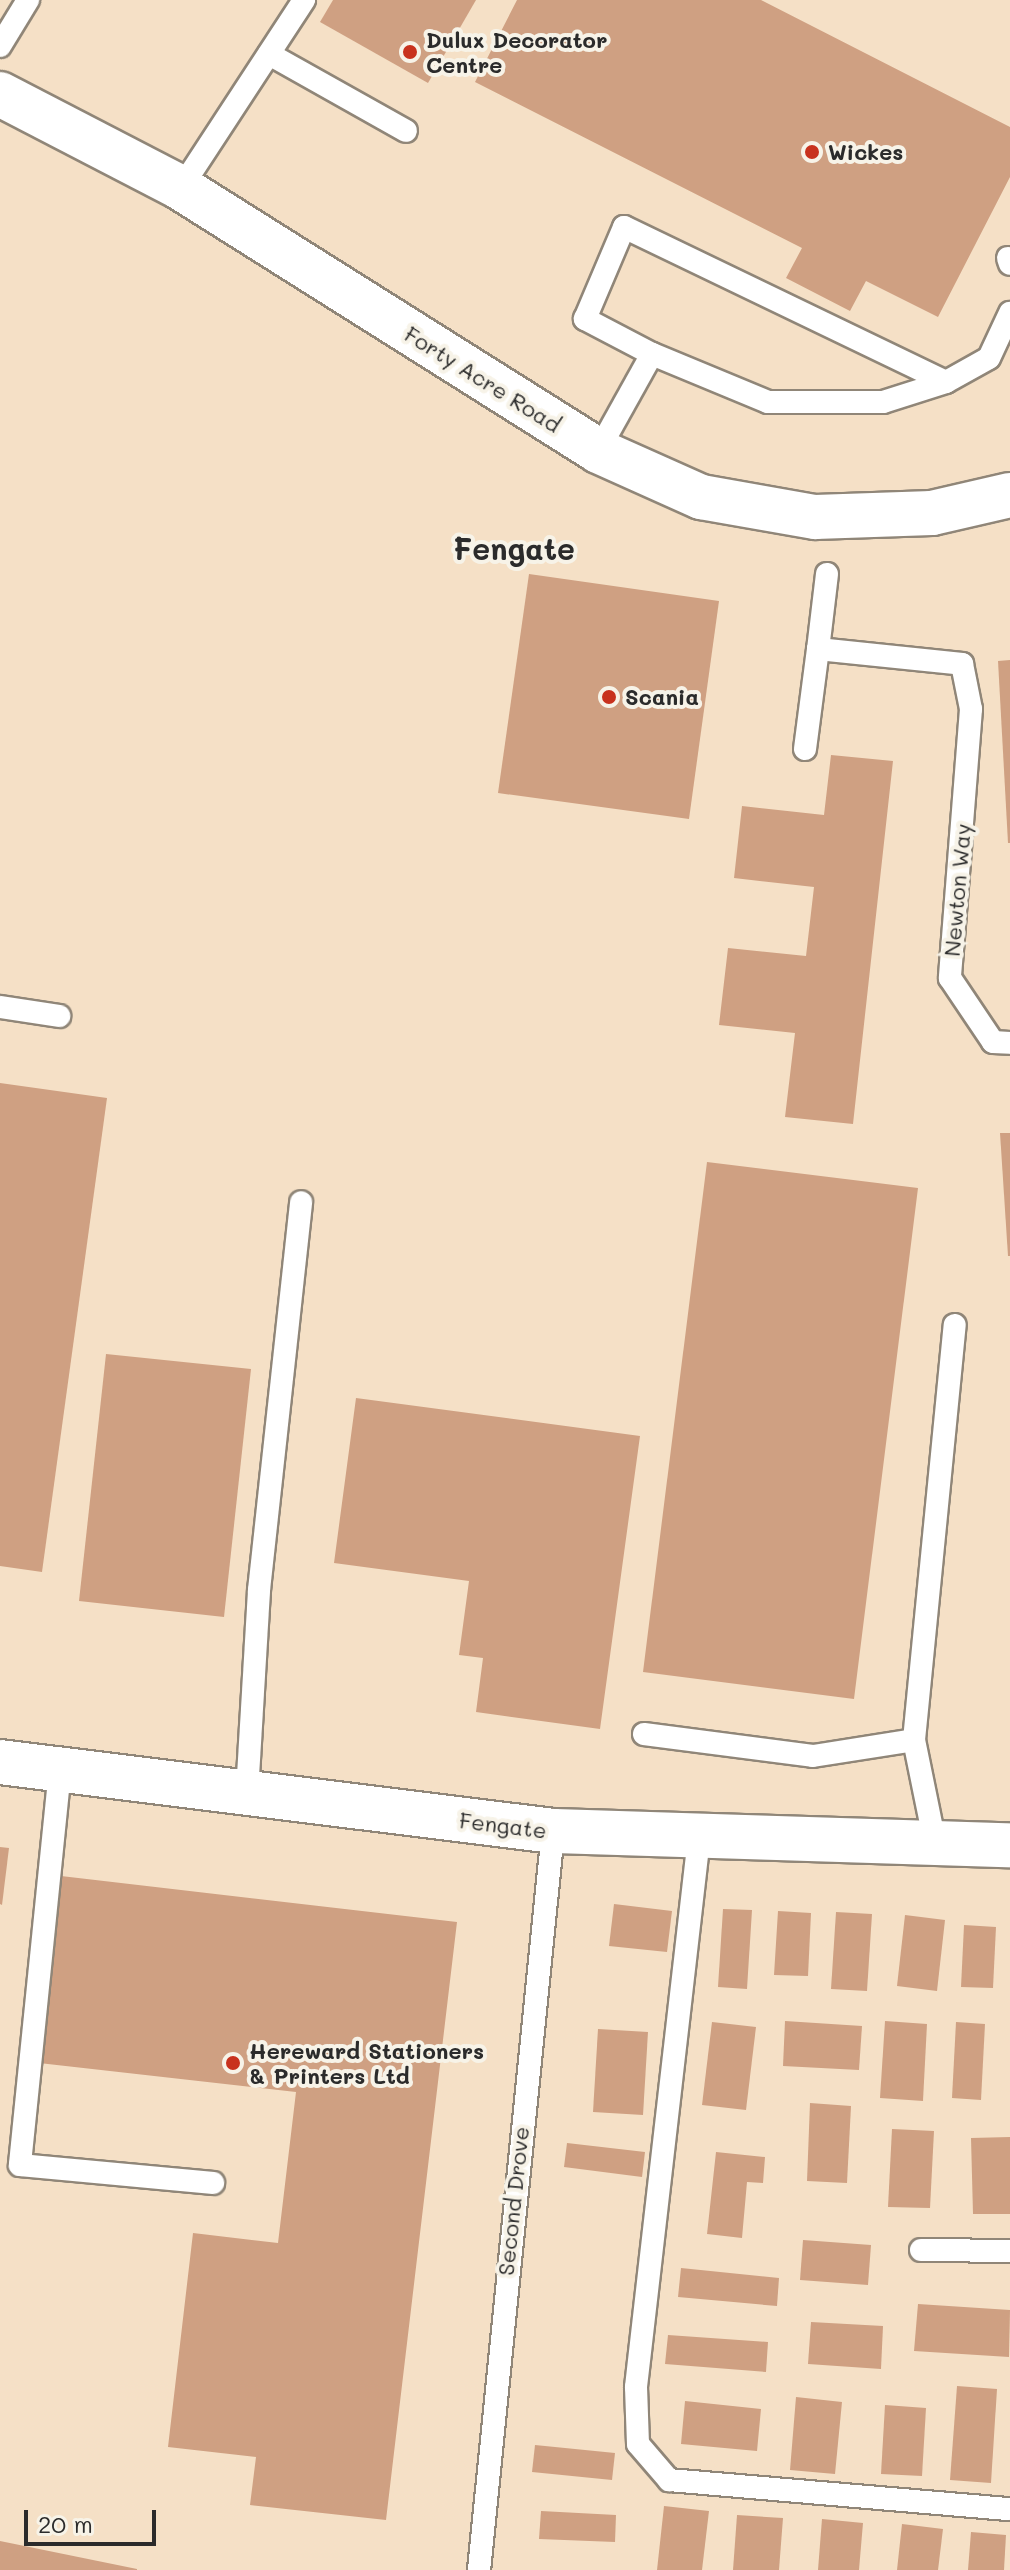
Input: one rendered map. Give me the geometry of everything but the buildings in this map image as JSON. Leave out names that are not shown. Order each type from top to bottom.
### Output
[{"type":"street","name":"Forty Acre Road","points":[[0,94],[181,188],[598,451],[701,497],[815,517],[932,513],[1010,495]]},
{"type":"street","name":"Fengate","points":[[0,1762],[553,1831],[936,1848],[1010,1845]]},
{"type":"lane","points":[[0,46],[28,0]]},
{"type":"lane","points":[[181,188],[304,0]]},
{"type":"lane","points":[[269,54],[406,131]]},
{"type":"lane","points":[[946,382],[624,227],[585,319],[652,354],[768,402],[883,402],[946,382],[989,358],[1010,313]]},
{"type":"lane","points":[[598,451],[652,354]]},
{"type":"lane","points":[[805,749],[827,574]]},
{"type":"lane","name":"Newton Way","points":[[818,649],[962,664],[971,709],[950,978],[993,1042],[1010,1043]]},
{"type":"lane","points":[[0,1007],[59,1016]]},
{"type":"lane","points":[[247,1793],[259,1590],[301,1202]]},
{"type":"lane","points":[[936,1848],[914,1740],[955,1325]]},
{"type":"lane","points":[[644,1734],[813,1756],[914,1740]]},
{"type":"lane","points":[[60,1770],[20,2165],[213,2183]]},
{"type":"lane","name":"Second Drove","points":[[479,2570],[553,1831]]},
{"type":"lane","points":[[699,1838],[636,2387],[638,2444],[669,2480],[1010,2509]]},
{"type":"lane","points":[[921,2250],[1010,2251]]},
{"type":"place","name":"Dulux Decorator Centre","points":[[410,52]]},
{"type":"place","name":"Wickes","points":[[812,152]]},
{"type":"place","name":"Scania","points":[[609,697]]},
{"type":"place","name":"Hereward Stationers & Printers Ltd","points":[[233,2063]]},
{"type":"district","name":"Fengate","points":[[514,548]]}]
